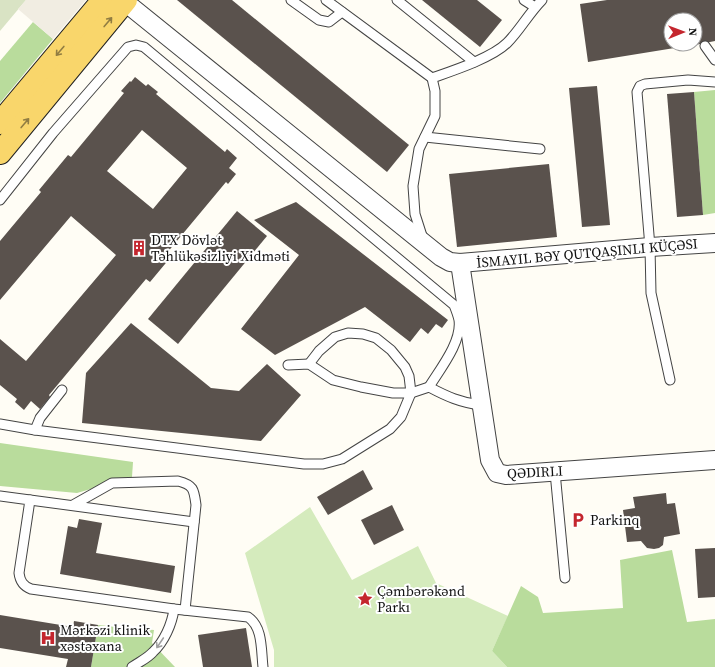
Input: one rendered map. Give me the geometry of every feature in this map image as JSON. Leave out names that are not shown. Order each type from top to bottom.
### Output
[{"type":"main road","points":[[0,123],[103,0]]},
{"type":"main road","points":[[0,153],[125,1]]},
{"type":"street","points":[[125,1],[441,257],[450,262],[460,263],[715,243]]},
{"type":"street","name":"QƏDIRLI","points":[[460,263],[490,460],[497,473],[506,475],[715,460]]},
{"type":"lane","points":[[291,0],[319,20],[330,22],[342,12]]},
{"type":"lane","points":[[326,0],[432,78],[435,91],[435,116],[419,149],[413,186],[415,214],[424,243]]},
{"type":"lane","points":[[397,0],[474,62]]},
{"type":"lane","points":[[524,0],[535,7]]},
{"type":"lane","points":[[432,78],[453,71],[496,52],[507,43],[542,0]]},
{"type":"lane","points":[[0,200],[53,133],[128,47],[136,45],[144,47],[454,305],[459,321],[457,337],[449,355],[429,387],[411,393],[393,393],[374,390],[333,380],[310,364],[288,365]]},
{"type":"lane","points":[[706,46],[715,60]]},
{"type":"lane","points":[[670,380],[651,293],[650,247],[637,92],[640,86],[645,84],[688,80],[715,82]]},
{"type":"lane","points":[[425,137],[540,149]]},
{"type":"lane","points":[[0,424],[35,430],[304,464],[323,464],[342,459],[390,429],[401,417],[411,393],[409,376],[406,367],[391,350],[376,338],[363,334],[348,333],[335,337],[319,351],[310,364]]},
{"type":"lane","points":[[429,387],[452,399],[469,404],[481,405]]},
{"type":"lane","points":[[35,430],[40,418],[62,390]]},
{"type":"lane","points":[[555,472],[565,578]]},
{"type":"lane","points":[[74,505],[112,483],[178,481],[186,483],[192,487],[195,494],[196,505],[185,610]]},
{"type":"lane","points":[[0,496],[194,522]]},
{"type":"lane","points":[[30,500],[19,573],[22,583],[26,587],[31,589],[174,609],[248,617],[254,621],[259,631],[263,667]]},
{"type":"lane","points":[[132,667],[154,652],[163,639],[172,620],[174,609]]},
{"type":"green space","points":[[0,0],[26,0],[0,31]]},
{"type":"green space","points":[[33,22],[53,39],[0,103],[0,61]]},
{"type":"green space","points":[[715,90],[715,213],[703,215],[694,92]]},
{"type":"green space","points":[[0,443],[133,462],[132,477],[77,493],[0,486]]},
{"type":"green space","name":"Çəmbərəkənd Parkı","points":[[310,507],[352,580],[418,546],[436,583],[508,616],[492,651],[507,667],[274,667],[274,650],[245,553]]},
{"type":"green space","points":[[672,550],[687,622],[715,619],[715,667],[507,667],[492,651],[521,586],[538,597],[543,613],[623,608],[620,560]]},
{"type":"green space","points":[[98,625],[154,630],[152,643],[175,667],[91,667]]},
{"type":"shaded area","points":[[26,0],[86,0],[53,39],[18,9]]},
{"type":"building","points":[[177,0],[232,0],[409,145],[387,172]]},
{"type":"building","points":[[422,0],[477,0],[502,20],[480,47]]},
{"type":"building","points":[[607,0],[715,0],[715,41],[703,43],[703,12],[663,12],[663,50],[588,62],[580,4]]},
{"type":"building","name":"DTX Dövlət Təhlükəsizliyi Xidməti","points":[[135,77],[146,86],[148,84],[158,92],[156,94],[225,152],[227,149],[237,158],[229,168],[236,174],[228,184],[226,182],[166,254],[170,258],[150,282],[146,279],[49,395],[50,397],[40,409],[31,401],[24,410],[15,402],[17,399],[0,385],[0,339],[26,361],[116,255],[71,216],[0,300],[0,241],[41,192],[39,190],[68,155],[71,157],[124,93],[121,91],[130,81],[131,82]],"holes":[[[142,130],[187,168],[153,209],[107,171]]]},
{"type":"building","points":[[597,86],[610,225],[582,227],[569,88]]},
{"type":"building","points":[[694,92],[703,215],[677,217],[667,94]]},
{"type":"building","points":[[549,164],[557,237],[457,247],[449,174]]},
{"type":"building","points":[[296,202],[448,320],[442,328],[436,324],[428,334],[421,328],[410,342],[365,307],[275,355],[241,329],[299,255],[254,220]]},
{"type":"building","points":[[237,211],[267,236],[178,344],[148,319]]},
{"type":"building","points":[[131,323],[211,388],[239,391],[267,364],[301,395],[261,441],[82,423],[86,373]]},
{"type":"building","points":[[363,470],[373,489],[328,515],[317,497]]},
{"type":"building","points":[[666,493],[667,504],[675,503],[680,534],[664,537],[663,545],[654,549],[647,548],[641,541],[627,542],[623,510],[635,508],[633,497]]},
{"type":"building","points":[[392,505],[404,530],[374,545],[361,520]]},
{"type":"building","points":[[79,519],[102,523],[96,553],[175,566],[171,593],[60,574],[68,526],[77,528]]},
{"type":"building","points":[[715,548],[715,597],[698,598],[695,549]]},
{"type":"building","name":"Mərkəzi klinik xəstəxana","points":[[0,615],[73,627],[74,621],[98,625],[91,667],[66,667],[68,659],[0,648]]},
{"type":"building","points":[[246,628],[252,667],[203,667],[198,635]]},
{"type":"place","name":"DTX Dövlət Təhlükəsizliyi Xidməti","points":[[139,248]]},
{"type":"place","name":"Parkinq","points":[[578,520]]},
{"type":"place","name":"Çəmbərəkənd Parkı","points":[[365,599]]},
{"type":"place","name":"Mərkəzi klinik xəstəxana","points":[[48,638]]}]
